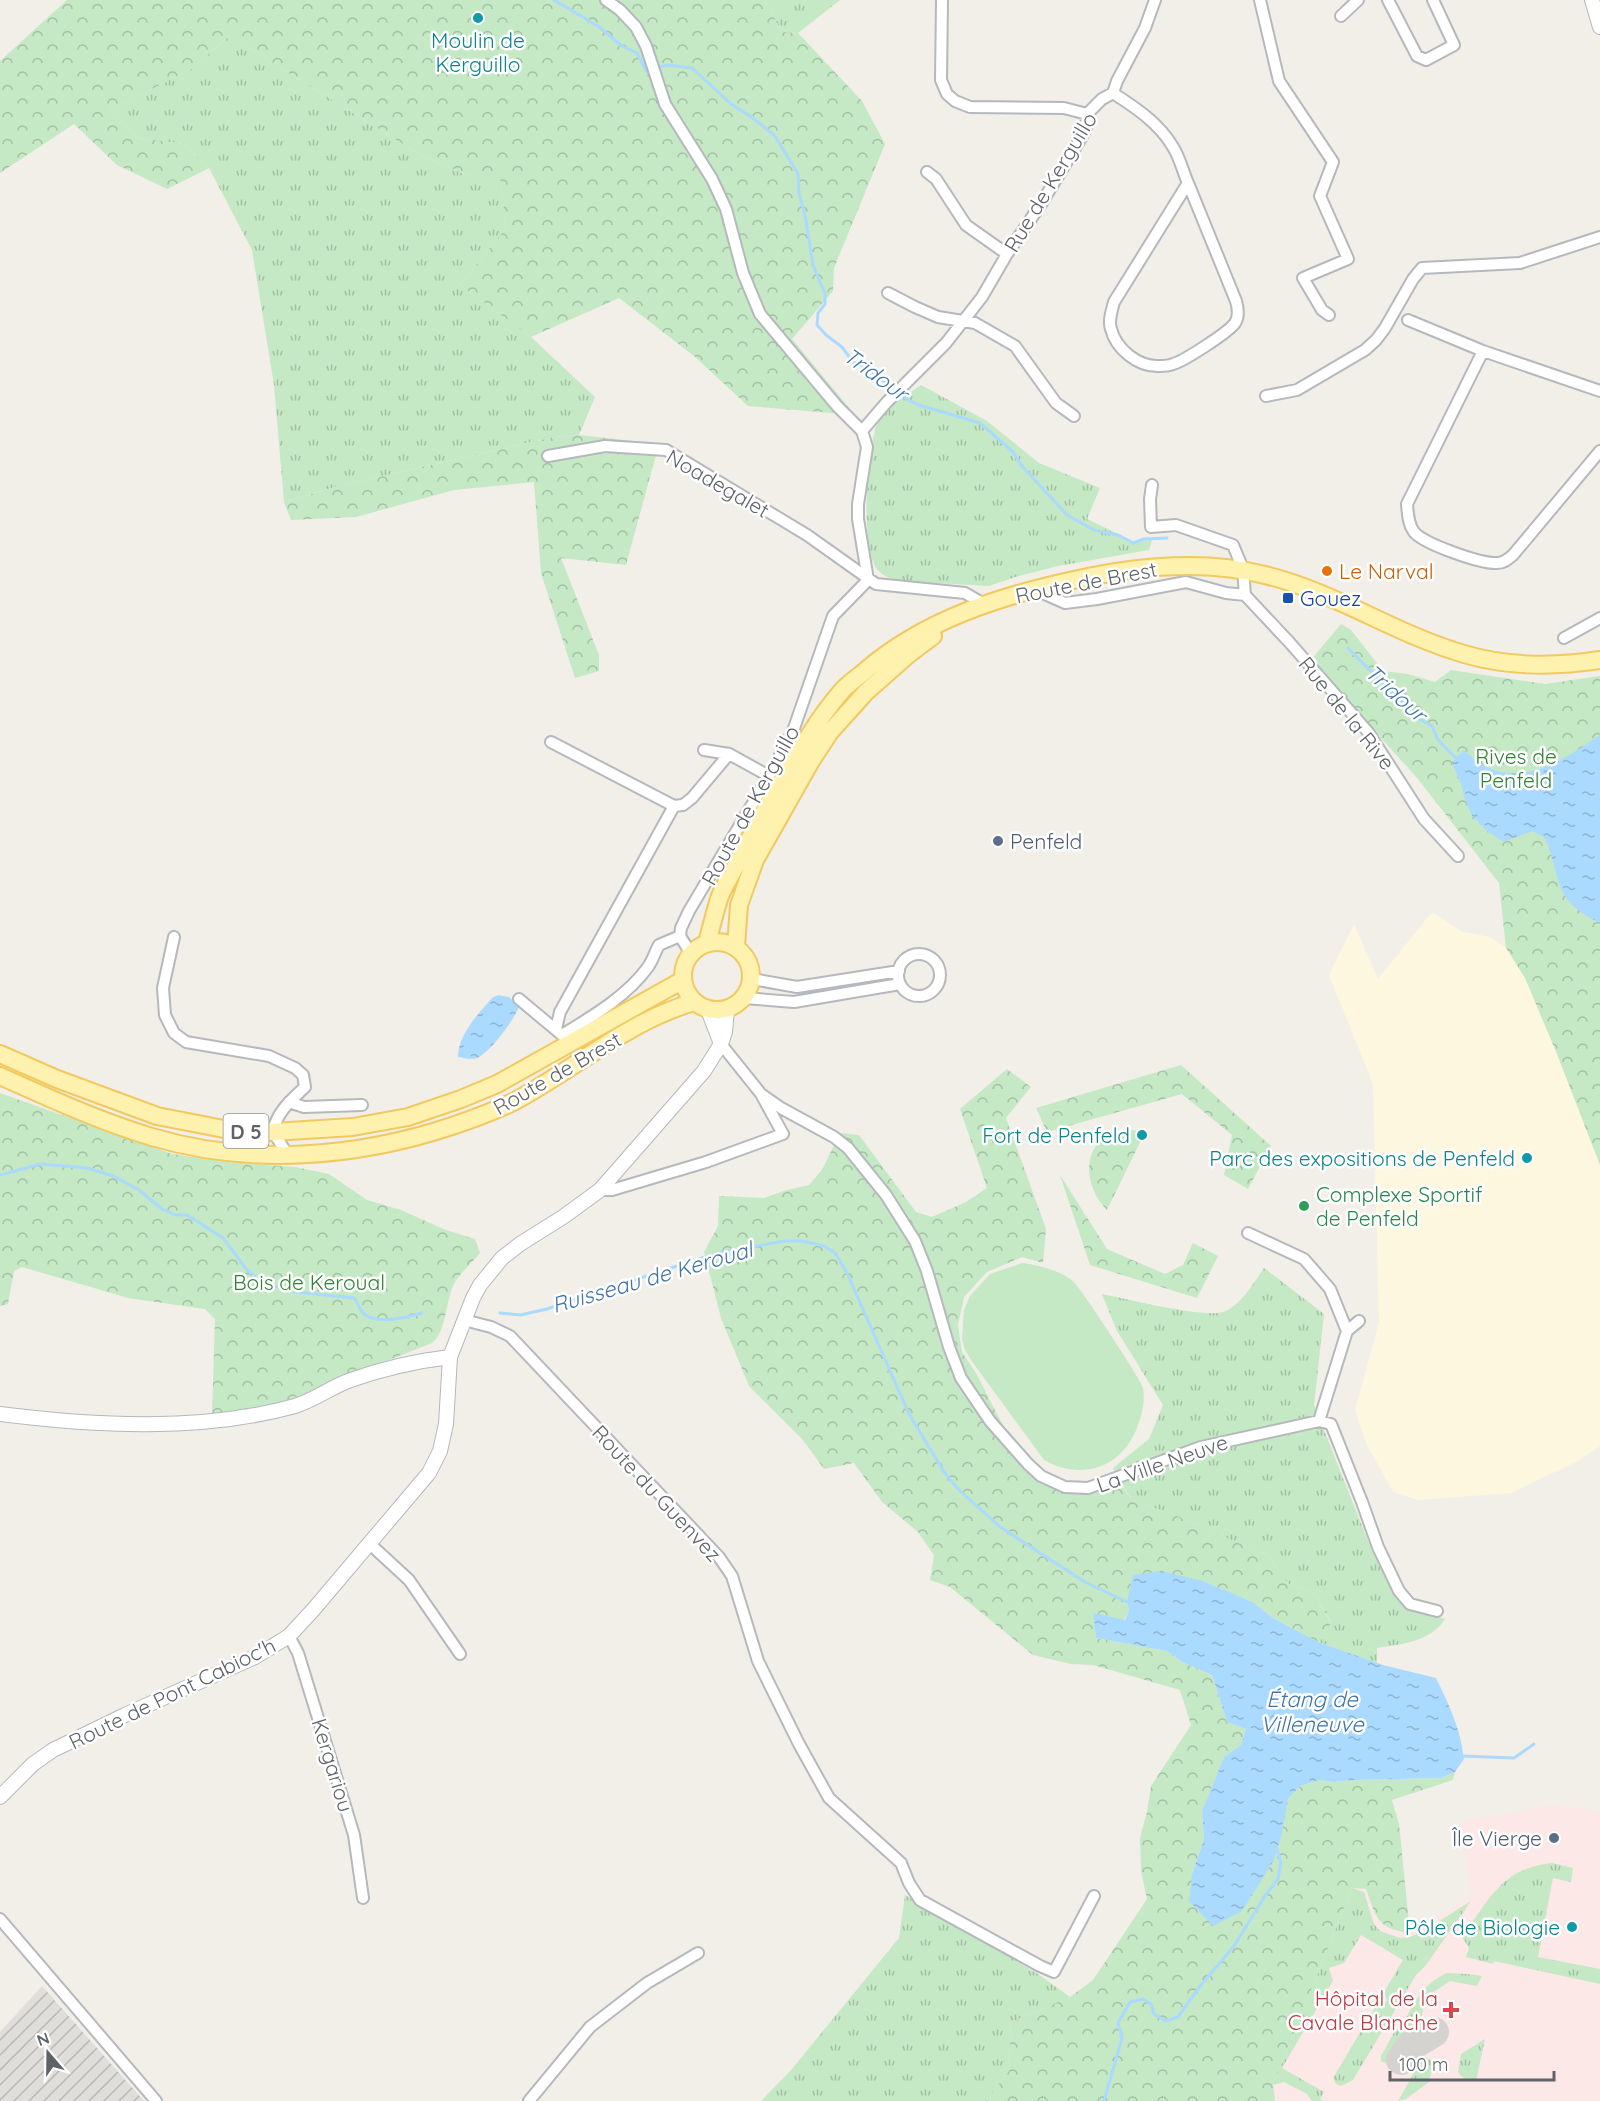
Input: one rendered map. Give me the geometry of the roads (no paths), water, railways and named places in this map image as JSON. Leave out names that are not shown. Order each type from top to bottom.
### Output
[{"type":"main road","name":"Route de Brest","points":[[707,944],[721,895],[759,819],[801,749],[841,692],[897,646],[934,625],[984,604],[1033,589],[1092,576],[1175,566],[1243,569],[1304,585],[1433,644],[1466,655],[1502,662],[1536,665],[1567,665],[1600,660]]},
{"type":"main road","name":"Route de Brest","points":[[736,948],[739,905],[755,860],[830,732],[866,692],[909,654],[967,612]]},
{"type":"main road","points":[[717,942],[727,943],[736,948],[745,956],[751,967],[752,979],[744,998],[727,1010],[701,1006],[686,992],[683,980],[684,966],[691,954],[698,948],[717,942]]},
{"type":"main road","name":"Route de Brest","points":[[0,1054],[157,1116],[229,1130],[273,1132],[353,1127],[408,1117],[497,1084],[683,980]]},
{"type":"main road","name":"Route de Brest","points":[[0,1076],[59,1102],[152,1137],[221,1152],[288,1155],[360,1149],[417,1138],[473,1119],[513,1102],[645,1022],[679,1006],[701,1006]]},
{"type":"street","points":[[606,0],[620,10],[636,27],[646,46],[665,104],[712,179],[726,209],[743,273],[760,314],[837,406],[862,431],[867,447],[858,504],[858,519],[868,580],[876,584],[965,593],[984,604]]},
{"type":"street","points":[[942,0],[941,80],[947,94],[955,101],[970,107],[1064,108],[1086,114]]},
{"type":"street","name":"Rue de Kerguillo","points":[[862,431],[886,403],[938,352],[982,297],[1081,138],[1086,128],[1086,114],[1102,99],[1113,93],[1145,28],[1155,0]]},
{"type":"street","points":[[1260,0],[1279,81],[1334,162],[1320,196],[1348,259],[1303,278],[1322,310],[1329,315]]},
{"type":"street","points":[[1341,16],[1358,0]]},
{"type":"street","points":[[1388,0],[1417,56],[1426,60],[1454,45],[1433,0]]},
{"type":"street","points":[[1592,0],[1600,27]]},
{"type":"street","points":[[1113,93],[1146,115],[1174,148],[1236,301],[1238,312],[1235,323],[1226,332],[1184,359],[1157,367],[1141,363],[1127,355],[1117,342],[1110,328],[1113,302],[1188,183]]},
{"type":"street","points":[[927,172],[936,179],[966,225],[1007,254]]},
{"type":"street","points":[[1266,396],[1298,390],[1365,350],[1385,328],[1413,279],[1422,268],[1520,263],[1600,237]]},
{"type":"street","points":[[888,293],[938,317],[975,323],[1015,346],[1056,403],[1074,416]]},
{"type":"street","points":[[1408,320],[1483,351],[1600,391]]},
{"type":"street","points":[[1483,351],[1407,504],[1409,522],[1414,532],[1425,541],[1474,558],[1495,564],[1504,562],[1514,555],[1600,451]]},
{"type":"street","name":"Noadegalet","points":[[548,456],[605,446],[666,450],[807,535],[868,580]]},
{"type":"street","points":[[1033,589],[1065,603],[1186,582],[1227,593],[1245,595],[1243,569],[1233,545],[1176,525],[1151,526],[1152,485]]},
{"type":"street","name":"Route de Kerguillo","points":[[680,936],[689,911],[769,776],[796,724],[833,615],[868,580]]},
{"type":"street","name":"Rue de la Rive","points":[[1245,595],[1368,732],[1425,819],[1458,856]]},
{"type":"street","points":[[1564,638],[1600,618]]},
{"type":"street","points":[[551,742],[674,806],[683,805],[692,798],[729,754]]},
{"type":"street","points":[[704,750],[729,754],[769,776]]},
{"type":"street","points":[[556,1029],[560,1012],[674,806]]},
{"type":"street","points":[[519,999],[562,1035],[600,1012],[628,988],[649,966],[659,945],[680,936],[691,954]]},
{"type":"street","points":[[174,937],[163,988],[165,1015],[174,1033],[186,1042],[268,1056],[295,1068],[303,1075],[305,1087],[288,1102],[274,1123],[273,1132],[288,1155]]},
{"type":"street","points":[[917,954],[926,956],[932,959],[940,972],[938,985],[933,992],[925,996],[912,995],[906,992],[900,984],[898,971],[904,961],[917,954]]},
{"type":"street","points":[[752,979],[797,987],[898,971]]},
{"type":"street","points":[[744,998],[794,1002],[900,984]]},
{"type":"street","points":[[600,1190],[612,1190],[706,1162],[783,1134],[761,1094],[721,1044],[701,1006]]},
{"type":"street","name":"Route de Pont Cabioc'h","points":[[0,1797],[33,1764],[53,1750],[255,1657],[289,1636],[429,1473],[440,1450],[446,1424],[450,1357],[480,1285],[502,1258],[600,1190],[704,1071],[721,1044],[725,1032],[727,1010]]},
{"type":"street","name":"La Ville Neuve","points":[[761,1094],[781,1108],[834,1137],[848,1148],[886,1196],[915,1241],[927,1270],[949,1347],[962,1378],[990,1421],[1041,1476],[1065,1487],[1088,1488],[1201,1447],[1319,1421]]},
{"type":"street","points":[[288,1102],[304,1107],[362,1105]]},
{"type":"street","points":[[1248,1233],[1304,1259],[1330,1289],[1347,1331]]},
{"type":"street","name":"Route du Guenvez","points":[[464,1320],[491,1327],[510,1336],[719,1557],[732,1576],[758,1661],[799,1744],[829,1797],[901,1863],[909,1883],[920,1900],[1054,1972],[1094,1896]]},
{"type":"street","points":[[1359,1321],[1347,1331],[1319,1421],[1331,1424],[1378,1547],[1399,1591],[1410,1604],[1437,1611]]},
{"type":"street","points":[[0,1414],[123,1425],[222,1419],[296,1406],[347,1381],[395,1367],[450,1357]]},
{"type":"street","points":[[370,1544],[408,1580],[460,1654]]},
{"type":"street","name":"Kergariou","points":[[289,1636],[298,1653],[354,1835],[363,1898]]},
{"type":"street","points":[[0,1919],[156,2101]]},
{"type":"street","points":[[529,2101],[590,2027],[647,1983],[698,1953]]},
{"type":"water","name":"Rives de Penfeld","points":[[1600,735],[1600,923],[1584,914],[1565,896],[1544,837],[1532,831],[1504,842],[1487,831],[1473,817],[1452,762],[1464,750],[1481,764],[1498,771],[1515,773],[1532,771],[1567,756]]},
{"type":"water","points":[[498,995],[509,997],[519,1006],[513,1019],[495,1043],[482,1055],[472,1059],[458,1057],[461,1041],[470,1025],[492,998]]},
{"type":"water","name":"Étang de Villeneuve","points":[[1161,1571],[1203,1581],[1254,1603],[1273,1618],[1318,1642],[1383,1665],[1436,1678],[1457,1727],[1464,1759],[1455,1772],[1441,1778],[1334,1782],[1319,1780],[1300,1786],[1288,1799],[1274,1860],[1242,1911],[1213,1926],[1189,1901],[1192,1874],[1204,1839],[1202,1811],[1224,1757],[1241,1745],[1246,1729],[1227,1722],[1212,1675],[1182,1662],[1167,1651],[1096,1638],[1093,1613],[1125,1620],[1129,1611],[1127,1602],[1133,1575]]},
{"type":"waterway","name":"Tridour","points":[[554,0],[598,26],[622,46],[637,53],[647,72]]},
{"type":"waterway","name":"Tridour","points":[[656,68],[667,65],[692,68],[731,104],[775,136],[798,174],[799,193],[813,265],[825,294],[825,304],[818,313],[817,325],[842,347],[853,362],[866,367],[908,400],[980,423],[1013,452],[1021,465],[1067,515],[1094,530],[1118,535],[1133,543],[1144,539],[1167,538]]},
{"type":"waterway","name":"Tridour","points":[[1348,648],[1417,718],[1432,726],[1438,740],[1457,759]]},
{"type":"waterway","name":"Ruisseau de Keroual","points":[[0,1175],[40,1164],[87,1168],[113,1176],[139,1190],[162,1209],[175,1215],[187,1215],[223,1238],[247,1270],[262,1283],[297,1292],[354,1298],[364,1314],[377,1319],[393,1319],[422,1313]]},
{"type":"waterway","name":"Ruisseau de Keroual","points":[[500,1313],[520,1315],[547,1309],[722,1252],[785,1241],[802,1241],[824,1246],[835,1253],[847,1273],[909,1414],[944,1472],[958,1489],[999,1526],[1085,1582],[1127,1602]]},
{"type":"waterway","points":[[1462,1756],[1514,1758],[1534,1744]]},
{"type":"waterway","points":[[1104,2101],[1122,2038],[1118,2023],[1130,2002],[1143,1999],[1151,2004],[1154,2014],[1166,2021],[1178,2017],[1234,1946],[1278,1879],[1281,1862],[1276,1846]]},
{"type":"place","name":"Moulin de Kerguillo","points":[[478,18]]},
{"type":"place","name":"Le Narval","points":[[1327,571]]},
{"type":"place","name":"Gouez","points":[[1288,598]]},
{"type":"place","name":"Penfeld","points":[[998,841]]},
{"type":"place","name":"Fort de Penfeld","points":[[1142,1135]]},
{"type":"place","name":"Parc des expositions de Penfeld","points":[[1527,1158]]},
{"type":"place","name":"Complexe Sportif de Penfeld","points":[[1304,1206]]},
{"type":"place","name":"Île Vierge","points":[[1554,1838]]},
{"type":"place","name":"Pôle de Biologie","points":[[1572,1927]]},
{"type":"place","name":"Hôpital de la Cavale Blanche","points":[[1451,2010]]},
{"type":"park label","name":"Bois de Keroual","points":[[309,1282]]}]
